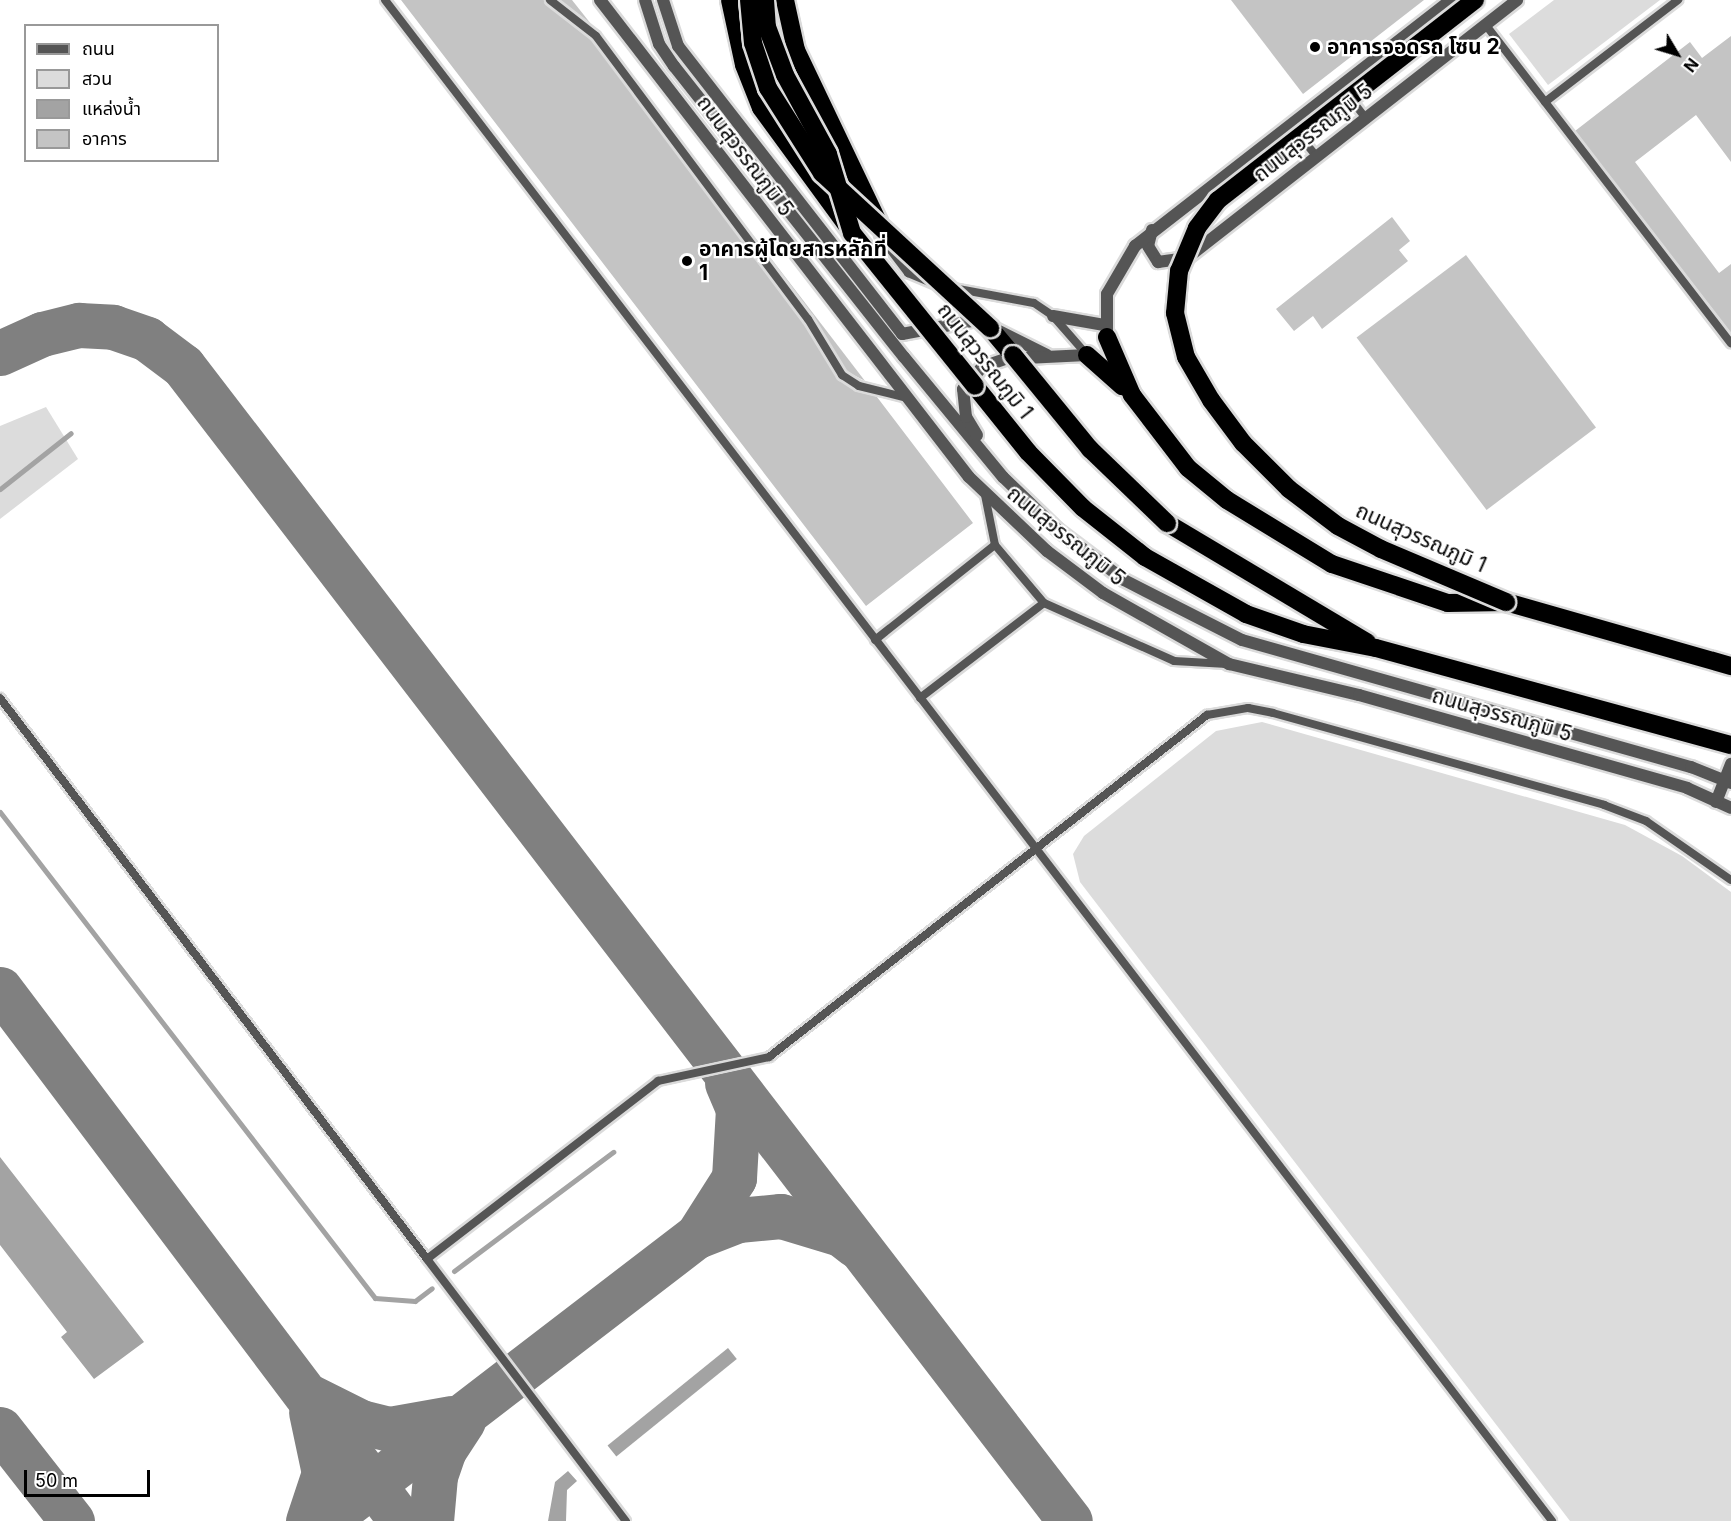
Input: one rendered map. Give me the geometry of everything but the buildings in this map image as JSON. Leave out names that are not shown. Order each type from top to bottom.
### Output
[{"type":"highway","name":"ถนนสุวรรณภูมิ 1","points":[[730,0],[744,65],[761,108],[852,233],[1028,452],[1083,508],[1145,557],[1246,614],[1303,634],[1376,648],[1713,736],[1731,743]]},
{"type":"highway","name":"ถนนสุวรรณภูมิ 1","points":[[749,0],[753,43],[790,127],[822,173],[976,314],[1090,448],[1167,523],[1376,648]]},
{"type":"highway","name":"ถนนสุวรรณภูมิ 1","points":[[765,0],[767,27],[781,65],[828,154],[852,233]]},
{"type":"highway","name":"ถนนสุวรรณภูมิ 1","points":[[785,0],[796,51],[878,222]]},
{"type":"highway","name":"ถนนสุวรรณภูมิ 1","points":[[1475,0],[1218,200],[1197,228],[1179,271],[1174,313],[1186,357],[1210,400],[1243,443],[1289,489],[1364,540],[1506,602],[1731,666]]},
{"type":"highway","points":[[1106,331],[1132,395]]},
{"type":"highway","points":[[1087,355],[1132,395],[1188,468],[1227,500],[1332,564],[1448,603],[1506,602]]},
{"type":"street","name":"ถนนสุวรรณภูมิ 5","points":[[600,0],[984,495],[1103,593],[1229,664],[1359,695],[1687,788],[1731,808]]},
{"type":"street","name":"ถนนสุวรรณภูมิ 5","points":[[645,0],[659,44],[674,66],[1004,477],[1087,553],[1210,628],[1728,781]]},
{"type":"street","points":[[663,0],[678,46],[902,334],[977,320],[1047,355]]},
{"type":"street","name":"ถนนสุวรรณภูมิ 5","points":[[1106,331],[1107,294],[1116,273],[1152,230],[1451,0]]},
{"type":"street","name":"ถนนสุวรรณภูมิ 5","points":[[1152,230],[1150,256],[1167,264],[1187,258],[1517,0]]},
{"type":"street","points":[[1053,316],[1106,331]]},
{"type":"street","name":"ถนนสุวรรณภูมิ 5","points":[[1004,477],[966,417],[963,389],[982,367],[1005,358],[1087,355]]},
{"type":"street","points":[[1716,802],[1728,781],[1731,764]]},
{"type":"lane","points":[[385,0],[1552,1521]]},
{"type":"lane","points":[[550,0],[596,36],[808,319],[842,375],[907,398]]},
{"type":"lane","points":[[736,0],[751,60],[908,273],[936,286],[1034,303],[1053,316],[1087,355]]},
{"type":"lane","points":[[1545,102],[1678,0]]},
{"type":"lane","points":[[1485,24],[1731,343]]},
{"type":"lane","points":[[1340,85],[1365,117]]},
{"type":"lane","points":[[1291,124],[1316,156]]},
{"type":"lane","points":[[984,495],[995,545],[1044,603],[1174,661],[1229,664]]},
{"type":"lane","points":[[875,640],[995,545]]},
{"type":"lane","points":[[920,698],[1044,603]]},
{"type":"lane","points":[[0,698],[626,1521]]},
{"type":"lane","points":[[427,1259],[658,1081],[769,1057],[1039,850],[1191,724],[1207,715],[1248,708],[1623,811],[1687,847],[1731,880]]},
{"type":"green space","points":[[1554,0],[1660,0],[1548,85],[1509,34]]},
{"type":"green space","points":[[46,407],[78,459],[0,519],[0,426]]},
{"type":"green space","points":[[1262,722],[1625,825],[1682,856],[1731,892],[1731,1521],[1570,1521],[1080,882],[1073,854],[1084,836],[1216,731]]},
{"type":"water","points":[[0,1157],[144,1342],[94,1379],[61,1337],[67,1332],[0,1245]]},
{"type":"water","points":[[728,1348],[737,1359],[616,1456],[608,1446]]},
{"type":"water","points":[[568,1471],[577,1481],[567,1490],[566,1521],[548,1521],[555,1482]]},
{"type":"waterway","points":[[0,489],[71,433]]},
{"type":"waterway","points":[[0,812],[375,1298],[415,1301],[432,1288]]},
{"type":"waterway","points":[[454,1271],[613,1152]]},
{"type":"taxiway","points":[[0,353],[42,334],[79,325],[113,327],[147,339],[183,366],[1070,1521]]},
{"type":"taxiway","points":[[0,989],[401,1521]]},
{"type":"taxiway","points":[[325,1521],[697,1236],[734,1178],[738,1109],[727,1083]]},
{"type":"taxiway","points":[[697,1236],[738,1220],[781,1216],[841,1234],[855,1245]]},
{"type":"taxiway","points":[[311,1397],[361,1422],[390,1429],[452,1418]]},
{"type":"taxiway","points":[[308,1521],[324,1473],[311,1412]]},
{"type":"taxiway","points":[[431,1521],[435,1476],[444,1450],[463,1421]]},
{"type":"taxiway","points":[[0,1429],[72,1521]]},
{"type":"place","name":"อาคารจอดรถ โซน 2","points":[[1315,47]]},
{"type":"place","name":"อาคารผู้โดยสารหลักที่ 1","points":[[687,261]]}]
